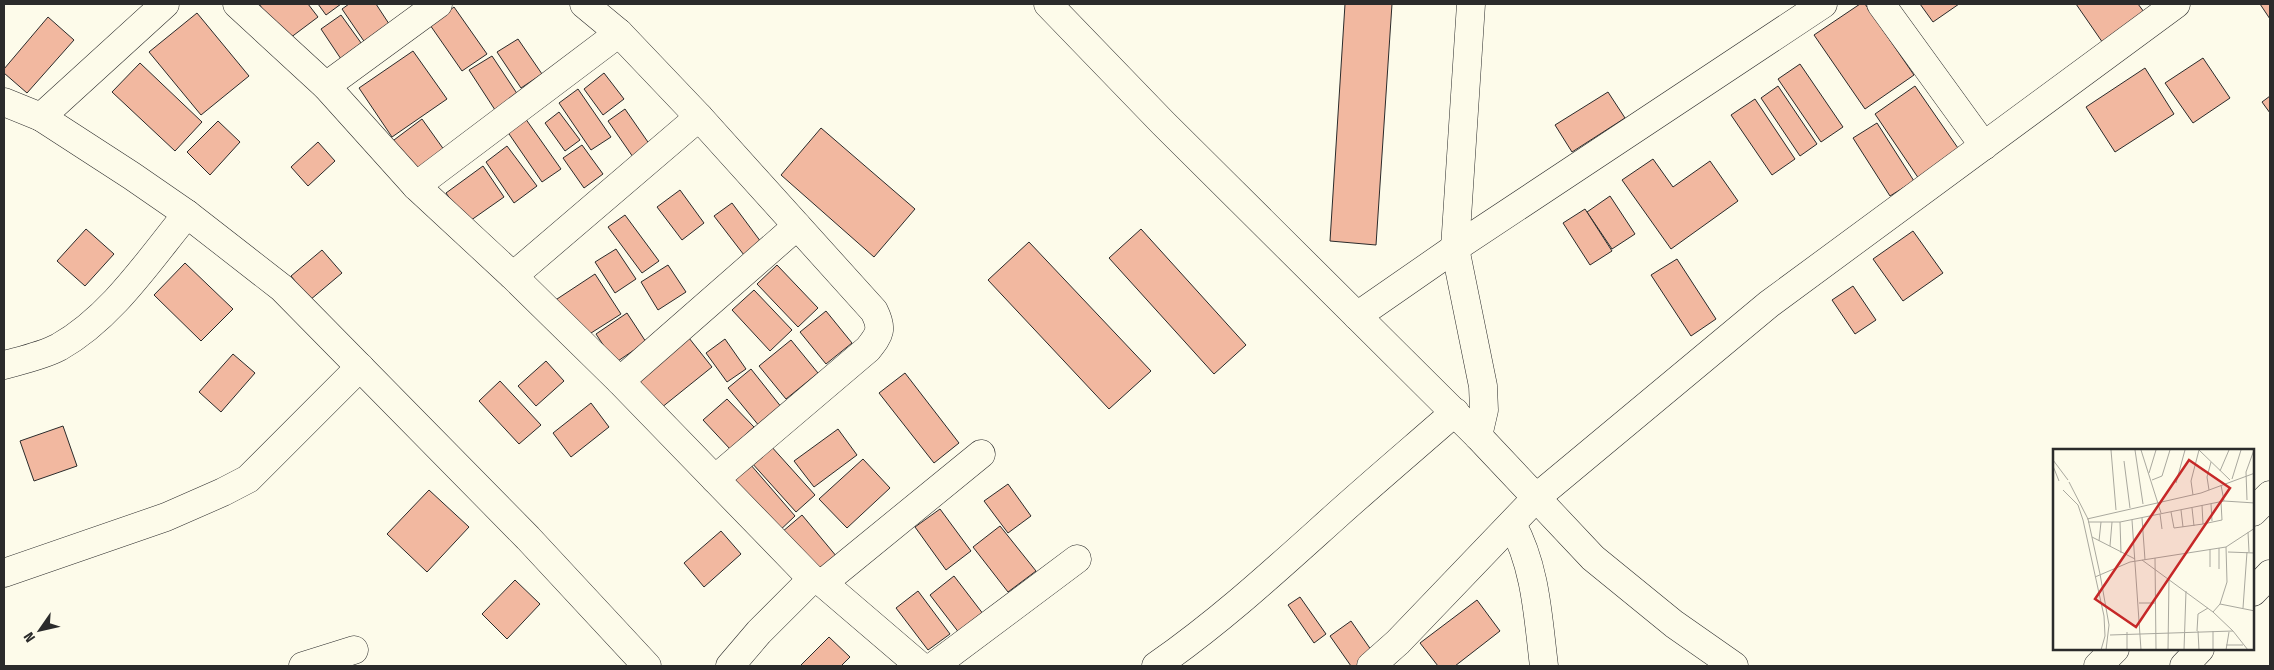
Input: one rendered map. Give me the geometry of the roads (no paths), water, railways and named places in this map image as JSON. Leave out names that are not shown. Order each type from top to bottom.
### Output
[{"type":"street","points":[[40,117],[166,4]]},
{"type":"street","points":[[237,4],[326,86],[416,186],[513,276],[620,381],[817,581],[920,666]]},
{"type":"street","points":[[326,86],[438,4]]},
{"type":"street","points":[[584,4],[619,33],[699,117],[874,311],[880,324],[878,337],[868,349],[715,479]]},
{"type":"street","points":[[1048,4],[1163,123],[1455,412],[1593,558],[1674,624],[1734,666]]},
{"type":"street","points":[[1471,4],[1455,248],[1483,386],[1484,410],[1478,436]]},
{"type":"street","points":[[1357,316],[1455,248],[1823,4]]},
{"type":"street","points":[[1881,4],[1984,146]]},
{"type":"street","points":[[1371,666],[1398,642],[1537,497],[1770,304],[2176,4]]},
{"type":"street","points":[[416,186],[619,33]]},
{"type":"street","points":[[4,102],[40,117],[187,214],[282,288],[528,538],[647,666]]},
{"type":"street","points":[[513,276],[699,117]]},
{"type":"street","points":[[4,366],[32,358],[58,347],[82,330],[113,303],[187,214]]},
{"type":"street","points":[[620,381],[797,226]]},
{"type":"street","points":[[4,573],[166,517],[248,479],[360,367]]},
{"type":"street","points":[[1156,666],[1204,632],[1268,578],[1337,514],[1455,412]]},
{"type":"street","points":[[730,666],[759,632],[817,581],[981,454]]},
{"type":"street","points":[[2254,511],[2270,495]]},
{"type":"street","points":[[1512,524],[1522,541],[1534,588],[1544,666]]},
{"type":"street","points":[[934,666],[1077,559]]},
{"type":"street","points":[[2254,591],[2270,574]]},
{"type":"street","points":[[303,666],[354,650]]},
{"type":"street","points":[[2098,666],[2114,650]]},
{"type":"street","points":[[2184,666],[2199,650]]}]
